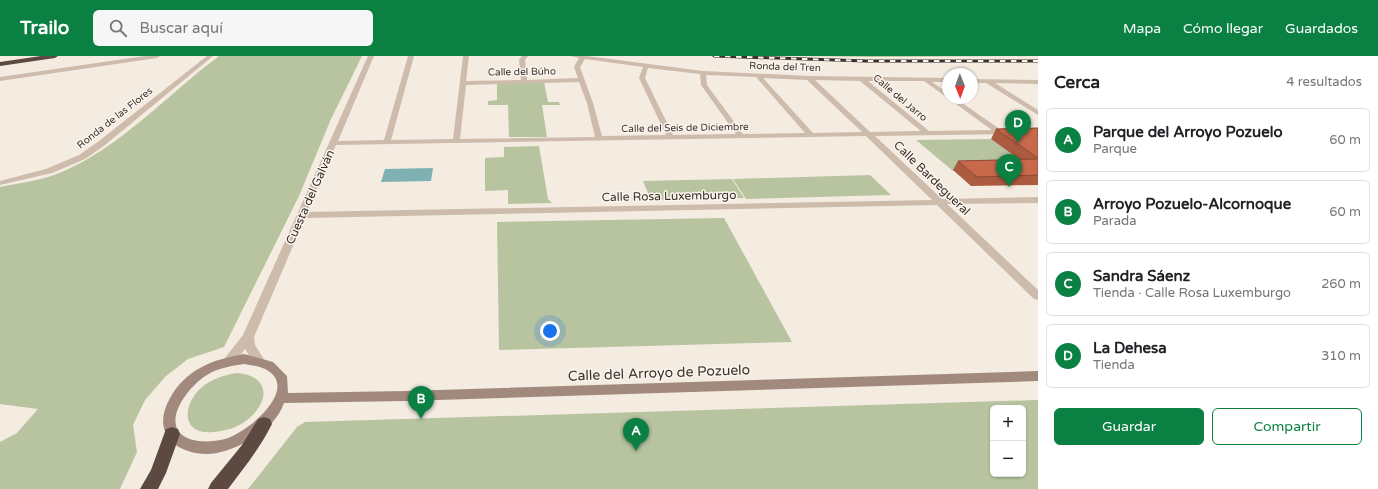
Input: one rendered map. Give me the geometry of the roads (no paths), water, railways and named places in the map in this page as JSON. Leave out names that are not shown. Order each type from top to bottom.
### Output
[{"type":"highway","points":[[0,60],[28,56]]},
{"type":"highway","points":[[0,65],[56,56]]},
{"type":"highway","points":[[217,489],[248,450],[264,424]]},
{"type":"highway","points":[[149,489],[158,473],[172,434]]},
{"type":"main road","points":[[244,360],[258,361],[272,366],[280,375],[283,385],[282,398],[275,411],[264,424],[247,436],[230,444],[212,448],[195,447],[182,443],[172,434],[168,422],[170,409],[177,395],[187,384],[198,375],[213,367],[228,362],[244,360]]},
{"type":"main road","name":"Calle del Arroyo de Pozuelo","points":[[282,398],[414,396],[1038,376]]},
{"type":"street","points":[[0,79],[157,56]]},
{"type":"street","name":"Ronda de las Flores","points":[[0,183],[49,171],[82,156],[102,142],[210,56]]},
{"type":"street","name":"Cuesta del Galván","points":[[228,362],[248,337],[371,56]]},
{"type":"street","points":[[387,142],[411,56]]},
{"type":"street","points":[[456,141],[466,56]]},
{"type":"street","points":[[524,82],[522,60],[525,56]]},
{"type":"street","name":"Ronda del Tren","points":[[574,56],[703,73],[809,78],[942,80]]},
{"type":"street","points":[[583,57],[577,67],[599,139]]},
{"type":"street","points":[[646,66],[642,78],[671,138]]},
{"type":"street","points":[[703,73],[704,85],[741,136]]},
{"type":"street","points":[[758,76],[811,135]]},
{"type":"street","name":"Calle Bardegueral","points":[[809,78],[1038,296]]},
{"type":"street","name":"Calle del Jarro","points":[[861,78],[927,133]]},
{"type":"street","name":"Calle del Búho","points":[[463,83],[582,80]]},
{"type":"street","points":[[926,80],[942,92]]},
{"type":"street","points":[[978,80],[1038,82]]},
{"type":"street","points":[[986,81],[1038,113]]},
{"type":"street","points":[[959,104],[999,132]]},
{"type":"street","name":"Calle del Seis de Diciembre","points":[[333,143],[1015,132]]},
{"type":"street","name":"Calle Rosa Luxemburgo","points":[[301,215],[1038,200]]},
{"type":"street","points":[[248,337],[249,346],[258,361]]},
{"type":"water","points":[[433,168],[431,181],[381,182],[385,169]]},
{"type":"railway","points":[[714,56],[866,61],[1038,61]]},
{"type":"place","name":"La Dehesa","points":[[1018,143]]},
{"type":"place","name":"Sandra Sáenz","points":[[1009,187]]},
{"type":"place","name":"Arroyo Pozuelo-Alcornoque","points":[[421,419]]},
{"type":"place","name":"Parque del Arroyo Pozuelo","points":[[636,451]]}]
